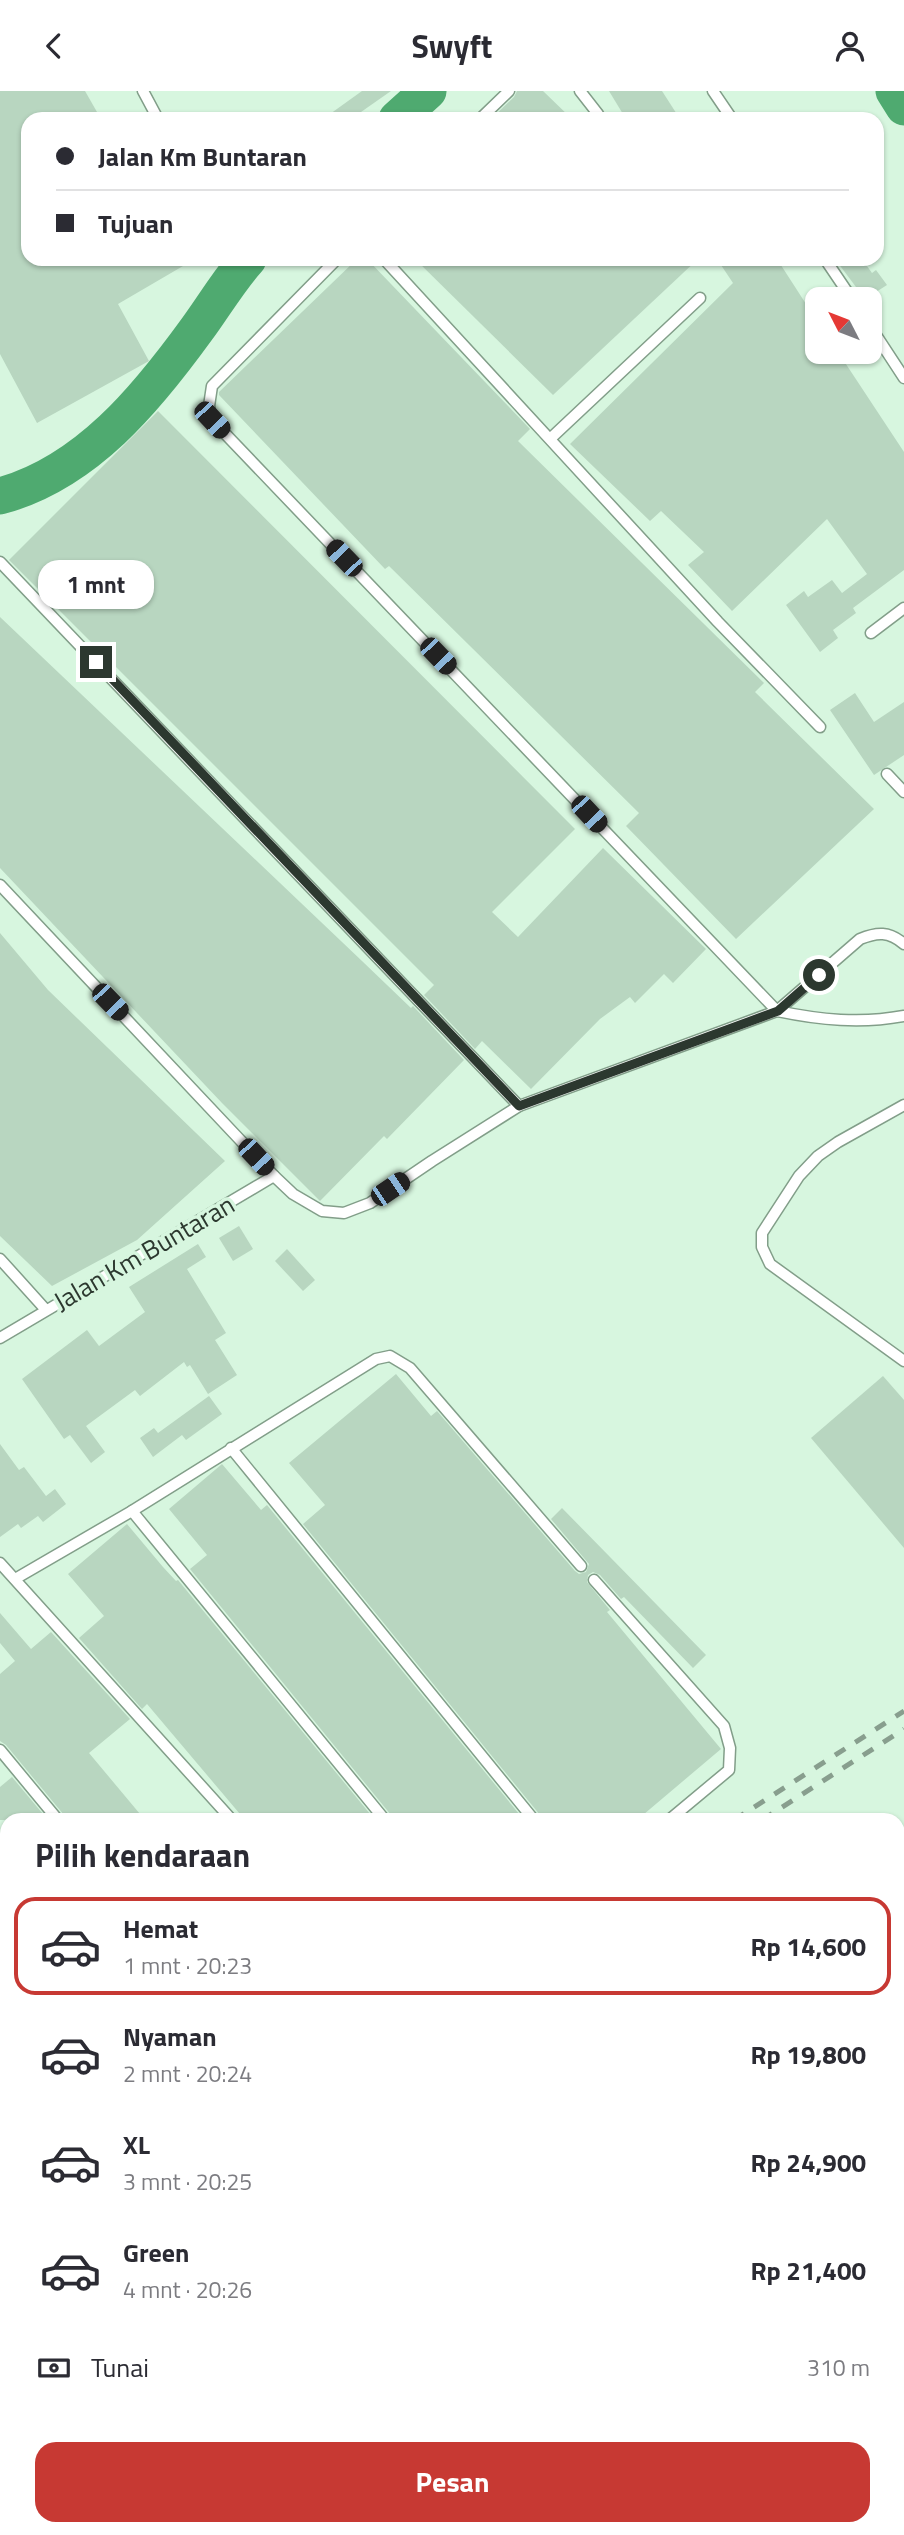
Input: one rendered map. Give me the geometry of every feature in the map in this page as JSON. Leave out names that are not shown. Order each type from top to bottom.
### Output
[{"type":"lane","points":[[143,91],[154,112]]},
{"type":"lane","points":[[487,112],[509,91]]},
{"type":"lane","points":[[580,91],[596,112]]},
{"type":"lane","points":[[713,91],[727,112]]},
{"type":"lane","points":[[330,266],[212,386],[209,406],[212,420],[778,1011],[817,1019],[875,1022],[904,1016]]},
{"type":"lane","points":[[390,266],[718,622],[820,727]]},
{"type":"lane","points":[[830,266],[844,287]]},
{"type":"lane","points":[[551,439],[700,297]]},
{"type":"lane","points":[[882,344],[904,378]]},
{"type":"lane","points":[[0,562],[519,1106]]},
{"type":"lane","points":[[871,633],[904,607]]},
{"type":"lane","points":[[887,774],[904,792]]},
{"type":"lane","points":[[0,885],[274,1176],[293,1193],[322,1211],[344,1213],[370,1203],[519,1106],[778,1011],[860,939],[874,933],[886,933],[904,942]]},
{"type":"lane","points":[[904,1105],[818,1156],[799,1176],[762,1233],[762,1247],[770,1264],[904,1360]]},
{"type":"lane","name":"Jalan Km Buntaran","points":[[0,1338],[274,1176]]},
{"type":"lane","points":[[0,1259],[46,1310]]},
{"type":"lane","points":[[15,1579],[132,1511],[376,1359],[390,1356],[410,1368],[581,1566]]},
{"type":"lane","points":[[231,1448],[528,1813]]},
{"type":"lane","points":[[132,1511],[379,1813]]},
{"type":"lane","points":[[0,1563],[226,1813]]},
{"type":"lane","points":[[594,1580],[724,1726],[730,1748],[729,1770],[677,1813]]},
{"type":"lane","points":[[2,1755],[52,1813]]},
{"type":"building","points":[[0,91],[85,91],[97,112],[21,112],[21,266],[183,266],[118,304],[149,361],[37,423],[0,354]]},
{"type":"building","points":[[362,91],[391,91],[361,112],[333,112]]},
{"type":"building","points":[[517,91],[543,91],[565,112],[498,112]]},
{"type":"building","points":[[609,91],[662,91],[676,112],[622,112]]},
{"type":"building","points":[[350,266],[374,266],[530,429],[518,441],[764,683],[755,692],[874,809],[736,939],[626,826],[639,813],[389,566],[385,569],[219,392]]},
{"type":"building","points":[[422,266],[691,266],[553,395]]},
{"type":"building","points":[[722,266],[782,266],[805,302],[805,364],[846,364],[904,452],[904,570],[853,608],[856,613],[833,630],[838,638],[820,652],[786,605],[804,591],[808,597],[832,580],[842,593],[867,574],[827,519],[732,611],[688,565],[704,552],[661,511],[650,521],[570,444],[733,283]]},
{"type":"building","points":[[840,266],[867,266],[872,273],[876,270],[887,285],[882,288],[856,287]]},
{"type":"building","points":[[158,411],[575,829],[492,912],[518,937],[603,848],[706,949],[673,983],[664,974],[635,1003],[630,997],[600,1019],[531,1089],[482,1041],[475,1049],[424,995],[434,985],[9,560]]},
{"type":"building","points":[[0,617],[411,1008],[413,1006],[464,1060],[387,1139],[384,1136],[320,1201],[222,1103],[0,868]]},
{"type":"building","points":[[855,693],[874,722],[904,702],[904,755],[874,775],[830,710]]},
{"type":"building","points":[[0,933],[48,990],[225,1161],[137,1240],[52,1286],[0,1236]]},
{"type":"building","points":[[239,1226],[253,1249],[233,1261],[219,1238]]},
{"type":"building","points":[[198,1244],[206,1257],[187,1269],[226,1333],[215,1340],[237,1375],[208,1394],[190,1365],[187,1367],[184,1362],[140,1396],[135,1390],[86,1426],[105,1452],[91,1463],[70,1435],[64,1439],[22,1379],[87,1330],[99,1346],[145,1312],[129,1287]]},
{"type":"building","points":[[287,1249],[315,1280],[303,1291],[275,1261]]},
{"type":"building","points":[[396,1374],[431,1416],[437,1411],[575,1571],[579,1574],[586,1572],[589,1564],[551,1519],[562,1508],[706,1655],[693,1668],[624,1597],[621,1599],[600,1575],[593,1572],[588,1575],[587,1582],[610,1610],[607,1612],[721,1749],[645,1813],[538,1813],[303,1524],[325,1505],[289,1463]]},
{"type":"building","points":[[883,1376],[904,1400],[904,1548],[811,1438]]},
{"type":"building","points":[[209,1396],[222,1414],[186,1440],[182,1435],[153,1457],[140,1438],[154,1428],[158,1433]]},
{"type":"building","points":[[0,1444],[19,1470],[24,1467],[46,1496],[55,1489],[66,1504],[43,1522],[38,1516],[21,1528],[18,1524],[0,1537]]},
{"type":"building","points":[[222,1464],[261,1510],[267,1505],[518,1813],[389,1813],[190,1569],[207,1555],[169,1509]]},
{"type":"building","points":[[127,1524],[163,1567],[178,1580],[369,1813],[239,1813],[147,1704],[142,1709],[79,1638],[104,1616],[68,1574]]},
{"type":"building","points":[[0,1613],[31,1649],[51,1632],[130,1719],[89,1753],[139,1813],[62,1813],[0,1741],[0,1674],[15,1661],[0,1643]]},
{"type":"building","points":[[12,1777],[42,1813],[0,1813],[0,1787]]},
{"type":"waterway","points":[[405,112],[428,91]]},
{"type":"waterway","points":[[894,91],[904,107]]},
{"type":"waterway","points":[[0,496],[31,485],[60,470],[112,430],[157,381],[242,266]]},
{"type":"railway","points":[[745,1813],[904,1711]]},
{"type":"railway","points":[[773,1813],[904,1729]]},
{"type":"route","points":[[96,662],[519,1106],[778,1011],[819,975]]}]
